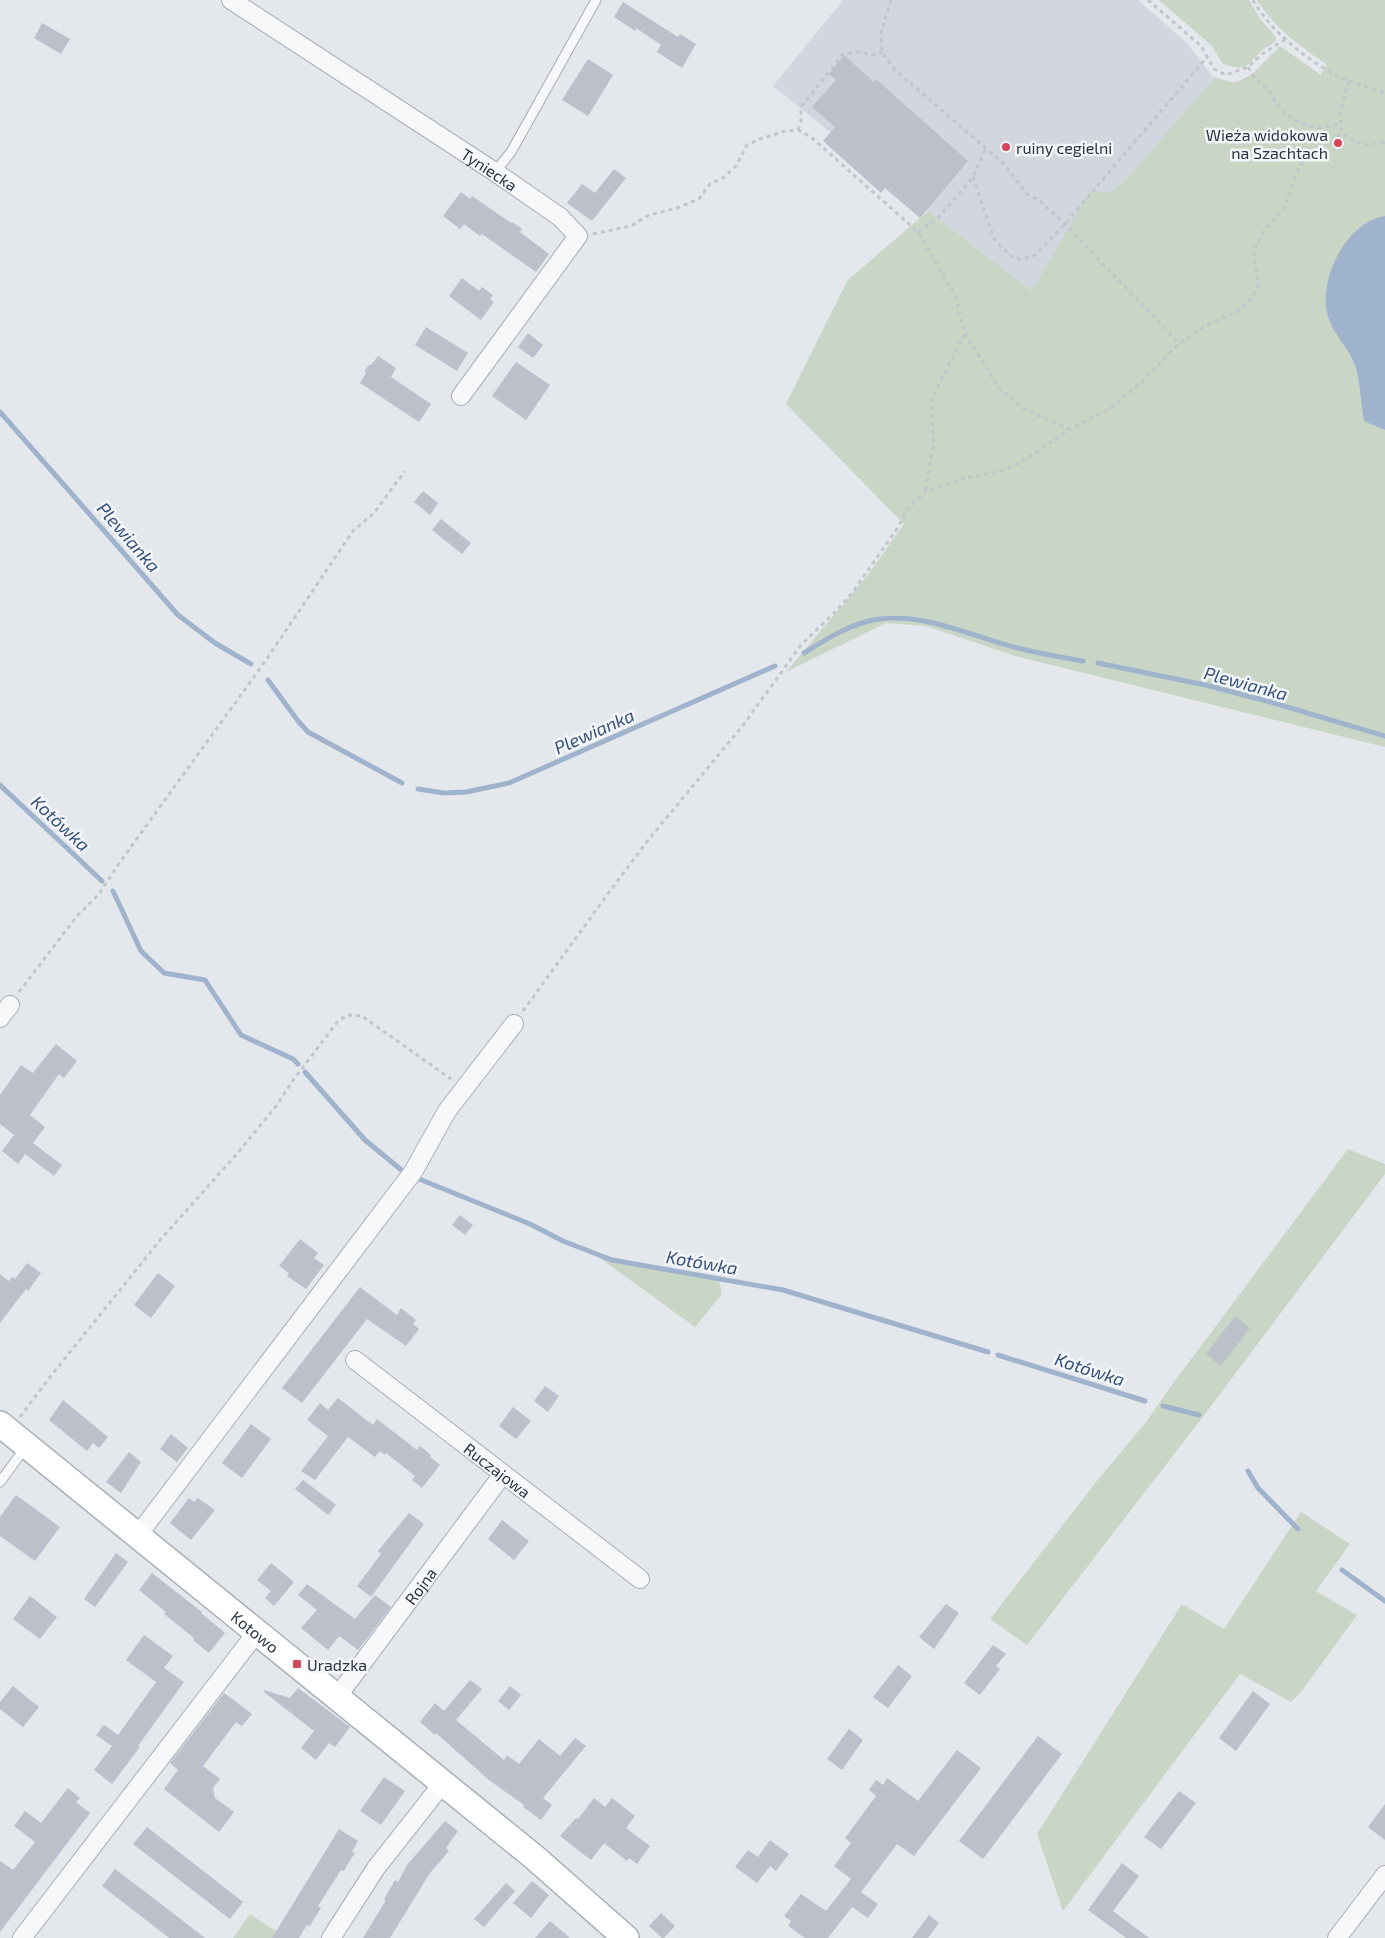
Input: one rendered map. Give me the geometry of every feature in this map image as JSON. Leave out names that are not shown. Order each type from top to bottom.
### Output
[{"type":"street","name":"Tyniecka","points":[[231,0],[495,172],[560,217],[578,236]]},
{"type":"street","points":[[461,396],[578,236]]},
{"type":"street","points":[[138,1535],[413,1172],[447,1111],[514,1024]]},
{"type":"street","name":"Ruczajowa","points":[[355,1360],[640,1579]]},
{"type":"street","name":"Kotowo","points":[[12,1434],[534,1856],[626,1938]]},
{"type":"street","name":"Rojna","points":[[337,1697],[503,1474]]},
{"type":"street","points":[[22,1938],[257,1632]]},
{"type":"street","points":[[331,1938],[376,1868],[443,1783]]},
{"type":"street","points":[[1337,1938],[1385,1874]]},
{"type":"lane","points":[[495,172],[510,152],[596,0]]},
{"type":"lane","points":[[0,1482],[12,1434]]},
{"type":"path","points":[[891,0],[881,33],[882,52],[895,70],[1003,163],[1027,194],[1040,201],[1065,224],[1179,343]]},
{"type":"path","points":[[1148,0],[1201,46],[1214,70],[1226,75],[1248,67],[1262,54],[1286,39]]},
{"type":"path","points":[[1253,0],[1268,23],[1326,70],[1349,81],[1385,93]]},
{"type":"path","points":[[798,130],[801,121],[801,107],[843,54],[860,52],[872,55],[882,52]]},
{"type":"path","points":[[973,177],[994,239],[1012,257],[1021,259],[1035,255],[1065,224],[1207,57]]},
{"type":"path","points":[[1248,67],[1268,90],[1282,111],[1300,122],[1318,128],[1340,124]]},
{"type":"path","points":[[1341,133],[1340,113],[1349,81]]},
{"type":"path","points":[[514,1024],[649,839],[744,724],[801,645],[852,593],[899,526],[906,511],[924,492],[966,478],[1003,471],[1026,459],[1070,429],[1110,408],[1143,381],[1179,343],[1238,311],[1250,300],[1258,287],[1254,250],[1261,234],[1284,208],[1296,175],[1318,128]]},
{"type":"path","points":[[578,236],[631,226],[649,215],[677,208],[699,199],[710,184],[722,178],[736,166],[747,145],[777,134],[798,130],[811,137],[918,232],[955,295],[965,333],[999,388],[1024,409],[1070,429]]},
{"type":"path","points":[[1337,136],[1341,133]]},
{"type":"path","points":[[1341,133],[1363,145],[1370,146],[1385,142]]},
{"type":"path","points":[[918,232],[939,217],[973,177],[986,148]]},
{"type":"path","points":[[924,492],[932,448],[932,398],[965,333]]},
{"type":"path","points":[[5,1011],[77,916],[98,894],[264,663],[353,531],[374,514],[405,471]]},
{"type":"path","points":[[12,1434],[50,1377],[161,1239],[230,1162],[277,1105],[338,1021],[347,1015],[362,1016],[465,1089]]},
{"type":"shaded area","name":"ruiny cegielni","points":[[843,0],[1138,0],[1187,43],[1217,82],[1032,291],[928,211],[773,86]]},
{"type":"green space","points":[[1159,0],[1249,0],[1261,20],[1276,37],[1276,40],[1244,67],[1223,64],[1212,46]]},
{"type":"green space","points":[[1257,0],[1385,0],[1385,747],[1015,656],[926,626],[886,623],[786,672],[867,576],[904,524],[786,404],[847,281],[928,211],[1032,291],[1090,191],[1111,192],[1128,178],[1215,77],[1234,83],[1251,75],[1280,46],[1321,75],[1326,64],[1279,27],[1263,10]]},
{"type":"green space","points":[[1348,1149],[1385,1164],[1385,1174],[1205,1414],[1027,1645],[990,1619],[1096,1482],[1146,1422]]},
{"type":"green space","points":[[593,1253],[719,1281],[722,1294],[695,1327]]},
{"type":"green space","points":[[1301,1512],[1350,1544],[1316,1591],[1357,1615],[1302,1691],[1291,1702],[1240,1674],[1063,1911],[1037,1834],[1182,1604],[1224,1629]]},
{"type":"green space","points":[[250,1914],[286,1938],[233,1938]]},
{"type":"water","points":[[1385,216],[1385,430],[1364,421],[1355,365],[1330,322],[1326,307],[1326,291],[1336,257],[1346,242],[1357,230],[1370,221]]},
{"type":"building","points":[[623,2],[678,37],[680,34],[696,44],[682,68],[657,52],[661,45],[636,28],[635,31],[614,17]]},
{"type":"building","points":[[42,23],[70,39],[61,54],[34,38]]},
{"type":"building","points":[[844,55],[874,82],[876,79],[968,161],[920,218],[885,188],[881,193],[823,141],[835,127],[812,107],[836,80],[829,74]]},
{"type":"building","points":[[588,59],[613,75],[588,116],[562,100]]},
{"type":"building","points":[[614,169],[626,178],[592,221],[567,203],[582,184],[595,193]]},
{"type":"building","points":[[461,192],[470,199],[472,196],[522,229],[520,232],[549,254],[536,272],[482,234],[480,236],[464,224],[460,229],[443,216]]},
{"type":"building","points":[[462,278],[479,291],[482,287],[493,295],[490,299],[494,302],[481,320],[449,296]]},
{"type":"building","points":[[426,327],[468,353],[457,371],[415,345]]},
{"type":"building","points":[[528,333],[543,345],[533,358],[518,347]]},
{"type":"building","points":[[378,356],[396,368],[391,377],[431,404],[419,422],[360,383],[366,373],[365,370]]},
{"type":"building","points":[[516,362],[550,385],[526,420],[492,396]]},
{"type":"building","points":[[423,491],[438,503],[430,515],[414,502]]},
{"type":"building","points":[[441,519],[471,543],[462,554],[432,530]]},
{"type":"building","points":[[56,1044],[77,1061],[64,1078],[59,1074],[30,1115],[45,1127],[33,1143],[62,1165],[54,1176],[25,1154],[18,1164],[2,1151],[14,1135],[0,1124],[0,1095],[21,1065],[33,1073]]},
{"type":"building","points":[[460,1215],[473,1225],[465,1235],[452,1225]]},
{"type":"building","points":[[300,1239],[318,1253],[314,1258],[324,1265],[306,1289],[287,1276],[289,1273],[279,1266]]},
{"type":"building","points":[[27,1263],[41,1273],[0,1323],[0,1274],[9,1281],[12,1277],[15,1279]]},
{"type":"building","points":[[158,1273],[175,1286],[151,1318],[134,1305]]},
{"type":"building","points":[[360,1287],[397,1315],[401,1308],[416,1320],[413,1324],[419,1329],[406,1346],[367,1319],[302,1403],[282,1388]]},
{"type":"building","points":[[1235,1316],[1250,1328],[1221,1366],[1206,1354]]},
{"type":"building","points":[[545,1386],[559,1396],[548,1412],[534,1401]]},
{"type":"building","points":[[338,1398],[373,1425],[377,1419],[417,1450],[420,1446],[431,1455],[430,1457],[440,1465],[422,1488],[412,1480],[415,1476],[386,1453],[385,1455],[380,1451],[375,1457],[348,1437],[315,1480],[301,1471],[328,1436],[307,1420],[320,1403],[328,1410]]},
{"type":"building","points":[[63,1400],[108,1437],[99,1448],[93,1443],[87,1451],[49,1420]]},
{"type":"building","points":[[513,1407],[531,1421],[516,1439],[499,1426]]},
{"type":"building","points":[[251,1424],[271,1439],[242,1478],[222,1463]]},
{"type":"building","points":[[171,1434],[188,1448],[177,1462],[160,1449]]},
{"type":"building","points":[[129,1452],[141,1462],[121,1493],[106,1482]]},
{"type":"building","points":[[303,1480],[336,1505],[328,1515],[295,1489]]},
{"type":"building","points":[[16,1495],[60,1527],[35,1561],[0,1536],[0,1517]]},
{"type":"building","points":[[189,1498],[194,1502],[198,1498],[215,1510],[191,1540],[170,1523]]},
{"type":"building","points":[[409,1513],[424,1524],[371,1597],[357,1586],[381,1554],[378,1551]]},
{"type":"building","points":[[502,1520],[529,1541],[514,1560],[488,1539]]},
{"type":"building","points":[[116,1553],[128,1562],[95,1607],[84,1599]]},
{"type":"building","points":[[271,1563],[294,1582],[274,1606],[265,1598],[271,1591],[257,1580]]},
{"type":"building","points":[[152,1573],[202,1612],[225,1633],[209,1653],[193,1640],[194,1638],[164,1614],[166,1612],[139,1590]]},
{"type":"building","points":[[307,1584],[355,1619],[375,1595],[391,1607],[358,1650],[339,1636],[328,1650],[301,1628],[317,1610],[298,1595]]},
{"type":"building","points":[[30,1596],[57,1617],[40,1639],[13,1619]]},
{"type":"building","points":[[946,1604],[959,1613],[934,1649],[919,1637]]},
{"type":"building","points":[[144,1635],[173,1656],[164,1668],[184,1682],[138,1746],[140,1747],[112,1784],[94,1770],[112,1746],[96,1735],[104,1725],[118,1735],[156,1682],[126,1660]]},
{"type":"building","points":[[993,1645],[1006,1654],[996,1666],[1000,1669],[980,1695],[964,1683]]},
{"type":"building","points":[[898,1665],[912,1676],[888,1708],[873,1697]]},
{"type":"building","points":[[470,1680],[482,1689],[456,1720],[504,1760],[507,1755],[519,1764],[539,1739],[560,1756],[575,1738],[586,1746],[543,1798],[552,1805],[541,1820],[523,1807],[524,1805],[489,1780],[436,1733],[435,1735],[420,1722],[435,1703],[444,1711]]},
{"type":"building","points":[[13,1686],[39,1707],[23,1727],[0,1709],[0,1702]]},
{"type":"building","points":[[510,1686],[521,1695],[509,1710],[498,1701]]},
{"type":"building","points":[[298,1688],[350,1727],[335,1747],[329,1743],[316,1760],[301,1748],[314,1731],[264,1692],[264,1690],[290,1698]]},
{"type":"building","points":[[1253,1691],[1270,1704],[1236,1751],[1219,1738]]},
{"type":"building","points":[[224,1693],[252,1714],[242,1726],[236,1722],[203,1766],[220,1779],[213,1788],[215,1798],[234,1812],[219,1832],[164,1789],[178,1770],[170,1763]]},
{"type":"building","points":[[849,1729],[863,1740],[842,1770],[827,1759]]},
{"type":"building","points":[[1038,1736],[1062,1754],[983,1859],[959,1841]]},
{"type":"building","points":[[957,1750],[981,1768],[914,1856],[897,1844],[861,1892],[878,1904],[868,1918],[852,1907],[828,1938],[805,1938],[788,1926],[791,1921],[784,1916],[801,1894],[826,1911],[851,1879],[834,1866],[851,1843],[845,1838],[876,1796],[869,1790],[876,1780],[883,1785],[887,1778],[918,1801]]},
{"type":"building","points":[[384,1777],[405,1791],[381,1825],[360,1811]]},
{"type":"building","points":[[68,1788],[80,1798],[76,1802],[90,1813],[0,1932],[0,1861],[13,1870],[35,1842],[14,1826],[25,1811],[41,1823]]},
{"type":"building","points":[[1179,1791],[1196,1803],[1161,1849],[1144,1837]]},
{"type":"building","points":[[594,1798],[605,1807],[612,1798],[635,1816],[626,1828],[650,1846],[637,1864],[629,1858],[627,1861],[604,1843],[591,1860],[560,1836],[576,1818],[578,1819]]},
{"type":"building","points":[[1385,1804],[1385,1840],[1368,1827]]},
{"type":"building","points":[[445,1821],[458,1831],[446,1848],[449,1851],[430,1873],[390,1938],[363,1938],[386,1900],[384,1899],[395,1880],[398,1882],[407,1865]]},
{"type":"building","points":[[147,1827],[243,1902],[230,1919],[133,1844]]},
{"type":"building","points":[[339,1829],[358,1841],[352,1852],[355,1853],[344,1871],[341,1870],[318,1906],[321,1908],[310,1926],[307,1925],[299,1938],[272,1938]]},
{"type":"building","points":[[770,1840],[789,1854],[776,1871],[770,1866],[757,1883],[735,1867],[748,1850],[758,1857]]},
{"type":"building","points":[[1122,1863],[1139,1876],[1113,1911],[1149,1938],[1126,1938],[1088,1910]]},
{"type":"building","points":[[115,1869],[205,1938],[169,1938],[102,1886]]},
{"type":"building","points":[[532,1881],[549,1895],[531,1918],[513,1903]]},
{"type":"building","points":[[506,1883],[515,1891],[484,1927],[474,1919]]},
{"type":"building","points":[[661,1913],[675,1926],[664,1938],[649,1926]]},
{"type":"building","points":[[929,1915],[939,1923],[928,1938],[912,1938]]},
{"type":"building","points":[[550,1921],[570,1938],[535,1938]]},
{"type":"waterway","name":"Plewianka","points":[[0,412],[178,615],[215,643],[251,664]]},
{"type":"waterway","name":"Plewianka","points":[[804,653],[855,625],[889,618],[938,624],[1020,649],[1083,661]]},
{"type":"waterway","name":"Plewianka","points":[[1098,663],[1205,685],[1267,701],[1385,736]]},
{"type":"waterway","name":"Plewianka","points":[[418,789],[444,793],[466,792],[509,783],[775,666]]},
{"type":"waterway","name":"Plewianka","points":[[268,680],[308,732],[402,783]]},
{"type":"waterway","name":"Kotówka","points":[[0,785],[102,881]]},
{"type":"waterway","name":"Kotówka","points":[[113,891],[141,951],[164,973],[205,980],[241,1035],[293,1059],[298,1064]]},
{"type":"waterway","name":"Kotówka","points":[[305,1072],[365,1140],[405,1173]]},
{"type":"waterway","name":"Kotówka","points":[[419,1179],[612,1260],[783,1290],[988,1352]]},
{"type":"waterway","name":"Kotówka","points":[[998,1355],[1145,1401]]},
{"type":"waterway","name":"Kotówka","points":[[1163,1406],[1199,1415]]},
{"type":"waterway","name":"Kotówka","points":[[1248,1471],[1258,1488],[1298,1529]]},
{"type":"waterway","name":"Kotówka","points":[[1342,1570],[1385,1601]]},
{"type":"place","name":"Wieża widokowa na Szachtach","points":[[1338,143]]},
{"type":"place","name":"ruiny cegielni","points":[[1006,147]]},
{"type":"place","name":"Uradzka","points":[[297,1664]]}]
